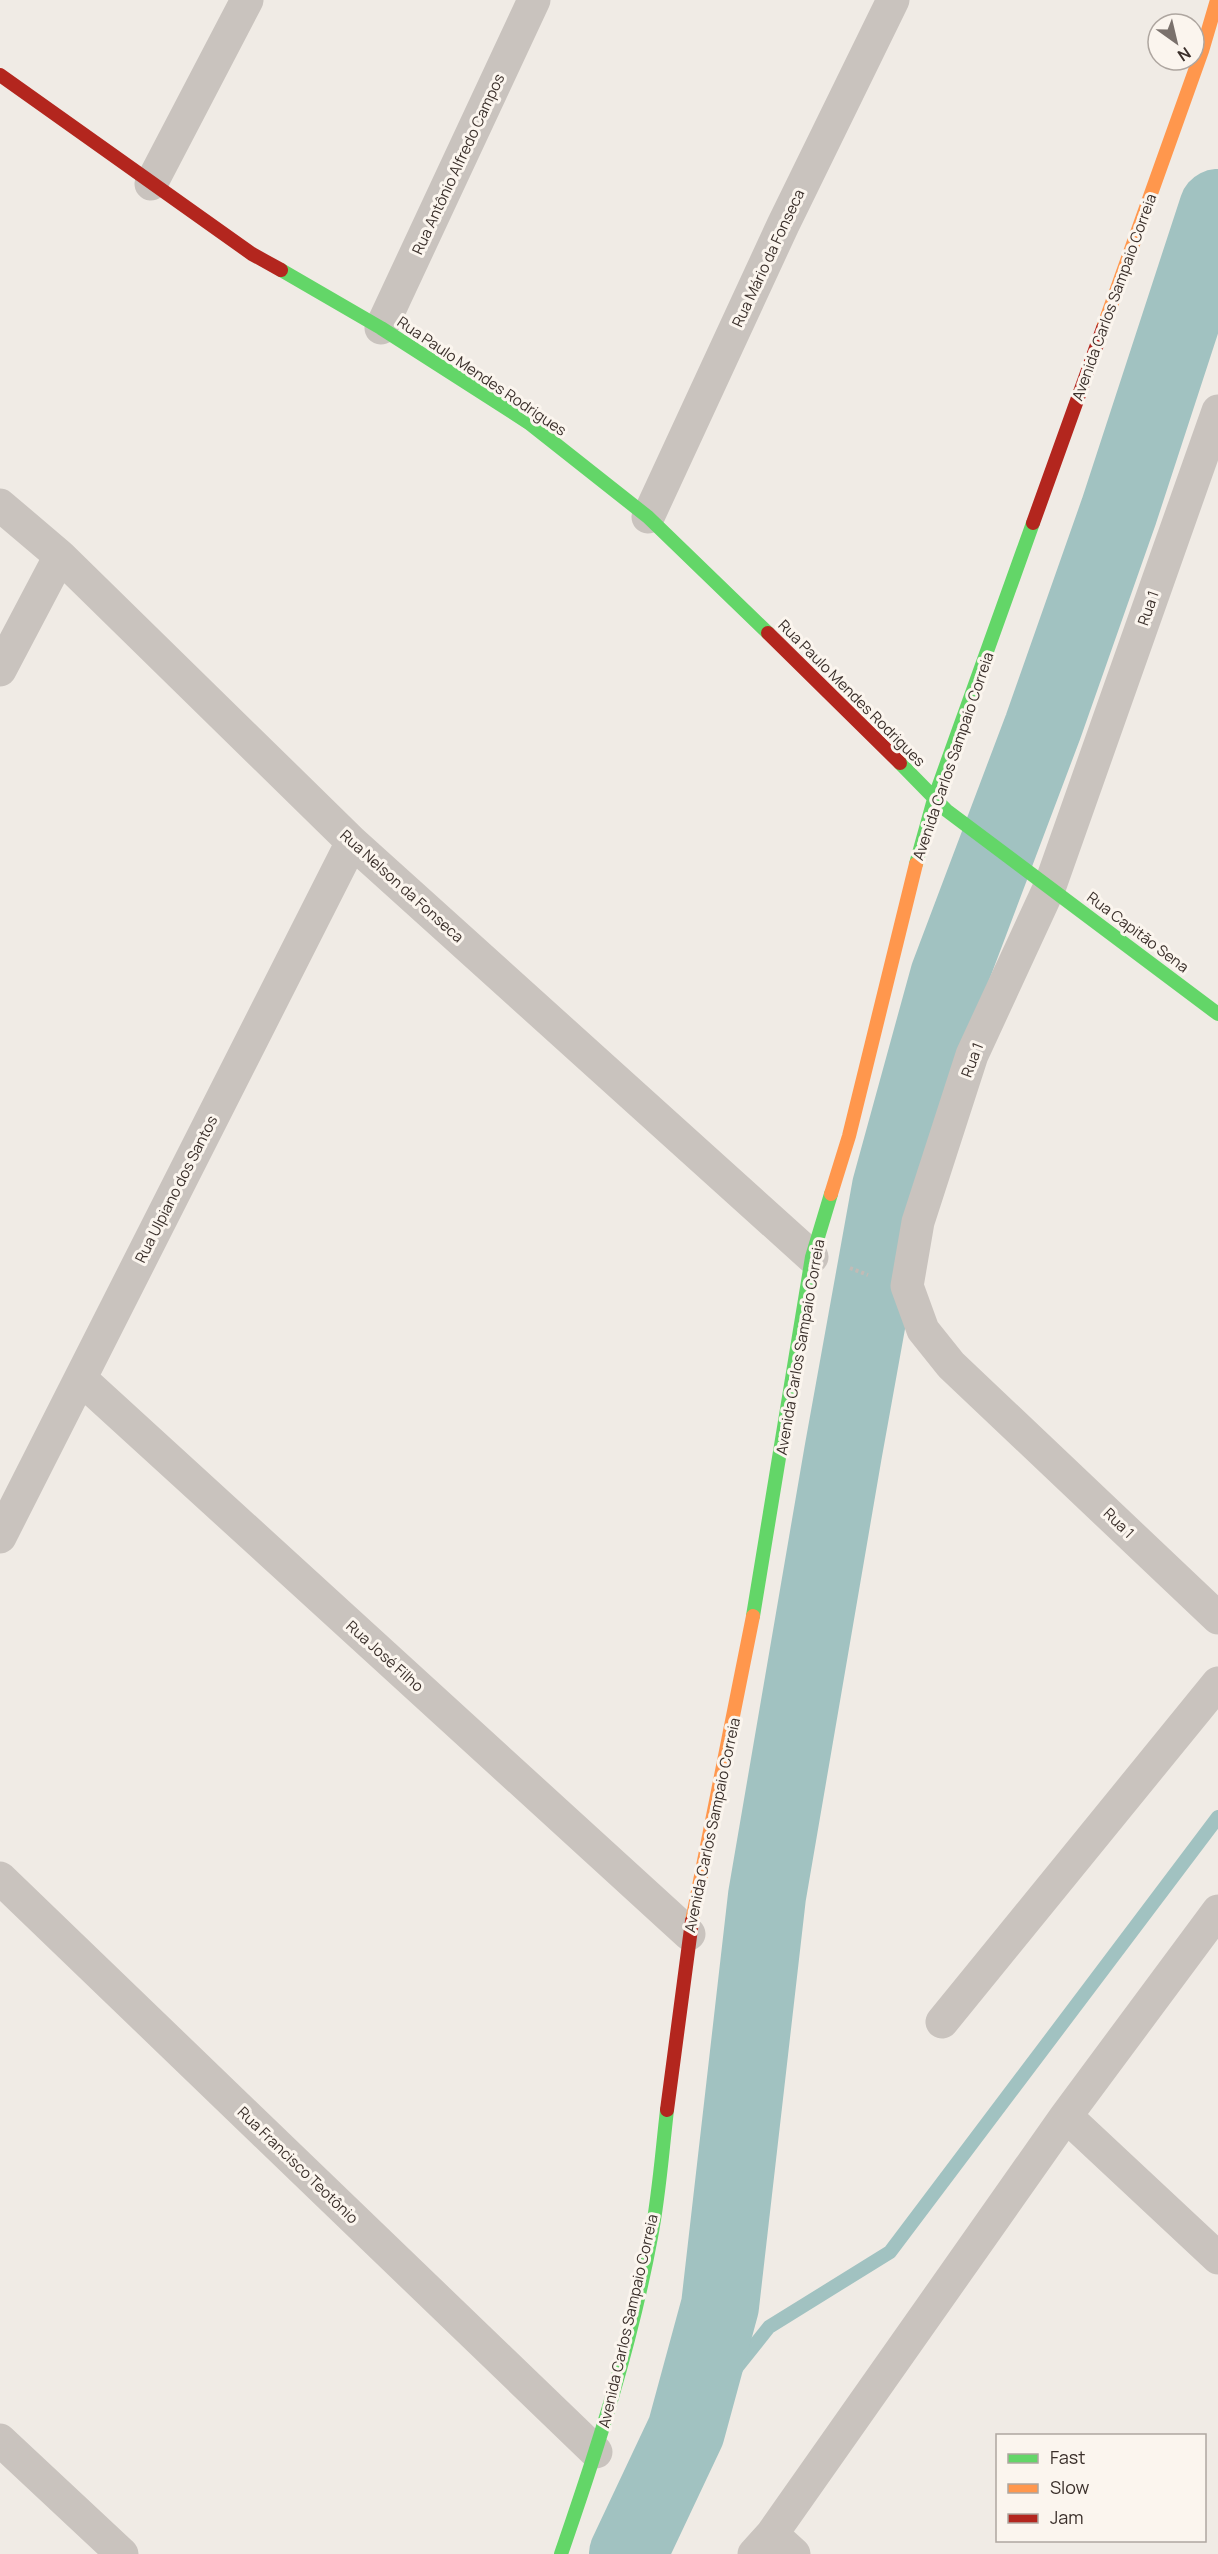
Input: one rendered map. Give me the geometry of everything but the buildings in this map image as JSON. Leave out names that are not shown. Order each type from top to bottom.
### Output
[{"type":"street","points":[[151,184],[247,0]]},
{"type":"street","name":"Rua Antônio Alfredo Campos","points":[[381,328],[534,0]]},
{"type":"street","name":"Rua Mário da Fonseca","points":[[648,517],[783,225],[893,0]]},
{"type":"street","name":"Avenida Carlos Sampaio Correia","points":[[561,2554],[596,2452],[620,2367],[651,2237],[689,1934],[826,1261],[849,1136],[906,898],[934,799],[1198,62],[1217,0]]},
{"type":"street","name":"Rua Paulo Mendes Rodrigues","points":[[1,78],[252,254],[381,328],[529,423],[648,517],[837,700],[946,810],[1043,882]]},
{"type":"street","name":"Rua 1","points":[[1218,411],[1043,882],[972,1056],[918,1222],[907,1286],[923,1330],[951,1365],[1218,1618]]},
{"type":"street","name":"Rua Nelson da Fonseca","points":[[0,505],[60,556],[352,842],[826,1261]]},
{"type":"street","points":[[0,670],[60,556]]},
{"type":"street","name":"Rua Ulpiano dos Santos","points":[[0,1537],[352,842]]},
{"type":"street","name":"Rua Capitão Sena","points":[[1043,882],[1216,1006]]},
{"type":"street","name":"Rua José Filho","points":[[81,1379],[689,1934]]},
{"type":"street","points":[[942,2022],[1218,1683]]},
{"type":"street","name":"Rua Francisco Teotônio","points":[[0,1878],[596,2452]]},
{"type":"street","points":[[774,2548],[1066,2116],[1218,1911]]},
{"type":"street","points":[[1066,2116],[1218,2258]]},
{"type":"street","points":[[0,2440],[122,2554]]},
{"type":"path","points":[[826,1261],[873,1276]]},
{"type":"waterway","points":[[628,2554],[686,2431],[720,2306],[767,1896],[891,1187],[949,976],[1043,727],[1119,511],[1218,208]]},
{"type":"waterway","points":[[686,2431],[769,2327],[890,2252],[1218,1817]]},
{"type":"traffic: fast","points":[[281,270],[381,328],[529,423],[648,517],[768,633]]},
{"type":"traffic: fast","points":[[916,864],[934,799],[1033,523]]},
{"type":"traffic: fast","points":[[900,763],[946,810],[1218,1014]]},
{"type":"traffic: fast","points":[[753,1616],[812,1257],[831,1194]]},
{"type":"traffic: fast","points":[[561,2554],[600,2436],[634,2317],[654,2222],[667,2110]]},
{"type":"traffic: slow","points":[[1103,328],[1202,51],[1217,0]]},
{"type":"traffic: slow","points":[[831,1194],[849,1136],[916,864]]},
{"type":"traffic: slow","points":[[692,1921],[753,1616]]},
{"type":"traffic: jam","points":[[0,75],[252,254],[281,270]]},
{"type":"traffic: jam","points":[[1033,523],[1103,328]]},
{"type":"traffic: jam","points":[[768,633],[900,763]]},
{"type":"traffic: jam","points":[[667,2110],[692,1921]]}]
